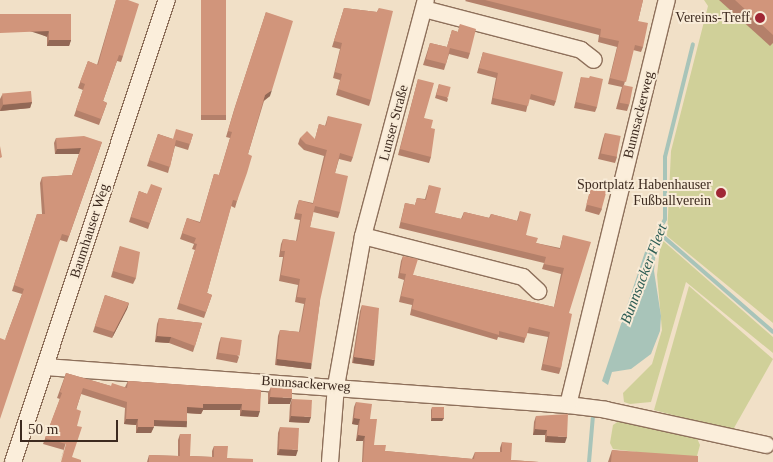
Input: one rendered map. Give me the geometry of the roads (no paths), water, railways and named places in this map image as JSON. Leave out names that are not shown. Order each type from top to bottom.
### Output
[{"type":"street","name":"Baumhauser Weg","points":[[13,462],[167,0]]},
{"type":"street","name":"Bunnsackerweg","points":[[568,405],[667,0]]},
{"type":"street","name":"Lunser Straße","points":[[330,462],[336,386],[363,236],[425,5],[581,50],[594,60]]},
{"type":"street","points":[[363,236],[523,277],[538,291]]},
{"type":"street","name":"Bunnsackerweg","points":[[45,367],[336,386],[568,405],[606,410],[766,445]]},
{"type":"water","points":[[647,246],[656,249],[654,271],[661,316],[660,331],[651,354],[631,369],[612,372],[608,385],[602,381]]},
{"type":"waterway","name":"Bunnsacker Fleet","points":[[650,250],[665,219],[665,157],[693,44]]},
{"type":"waterway","points":[[658,232],[773,332]]},
{"type":"waterway","name":"Bunnsacker Fleet","points":[[589,462],[593,415]]},
{"type":"place","name":"Vereins-Treff","points":[[760,18]]},
{"type":"place","name":"Sportplatz Habenhauser Fußballverein","points":[[721,193]]}]
